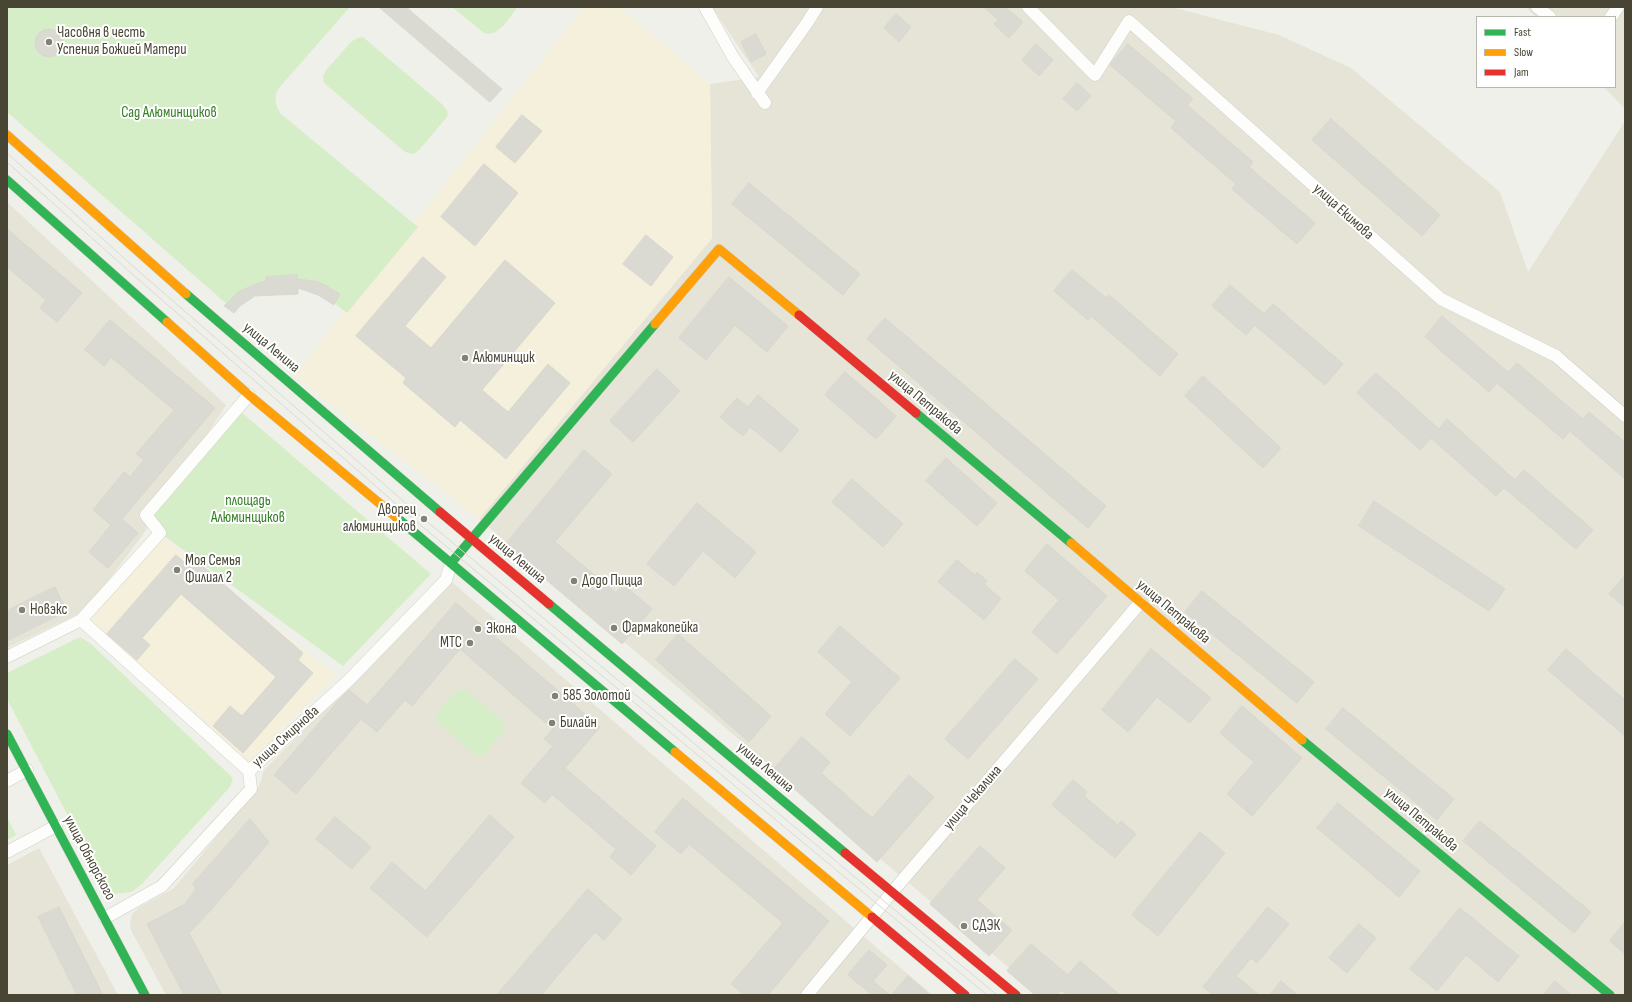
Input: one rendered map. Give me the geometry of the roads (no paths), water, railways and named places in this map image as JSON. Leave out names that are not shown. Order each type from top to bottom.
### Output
[{"type":"main road","name":"улица Ленина","points":[[7,136],[240,341],[472,540],[1016,995]]},
{"type":"main road","points":[[7,180],[249,395],[964,995]]},
{"type":"main road","name":"улица Петракова","points":[[472,540],[719,249],[1039,515],[1140,603],[1287,727],[1610,995]]},
{"type":"main road","points":[[451,563],[472,540]]},
{"type":"main road","name":"улица Обнорского","points":[[7,734],[145,995]]},
{"type":"street","points":[[705,7],[733,58],[761,98],[817,7]]},
{"type":"street","name":"улица Екимова","points":[[1028,7],[1095,75],[1129,21],[1441,299],[1556,356],[1625,416]]},
{"type":"street","points":[[1537,7],[1549,16]]},
{"type":"street","points":[[1612,16],[1618,7]]},
{"type":"street","points":[[7,657],[81,620],[160,533],[146,515],[249,395]]},
{"type":"street","name":"улица Смирнова","points":[[105,918],[162,886],[251,789],[249,771],[348,681],[446,580],[451,563]]},
{"type":"street","name":"улица Чекалина","points":[[807,995],[892,892],[1140,603]]},
{"type":"street","points":[[81,620],[249,771]]},
{"type":"street","points":[[7,781],[27,770]]},
{"type":"street","points":[[7,852],[56,826]]},
{"type":"tram line","points":[[7,153],[135,268],[424,519],[997,995]]},
{"type":"tram line","points":[[7,162],[131,273],[418,523],[987,995]]},
{"type":"place","name":"Часовня в честь Успения Божией Матери","points":[[49,42]]},
{"type":"place","name":"Алюминщик","points":[[465,358]]},
{"type":"place","name":"Дворец алюминщиков","points":[[424,519]]},
{"type":"place","name":"Моя Семья Филиал 2","points":[[177,570]]},
{"type":"place","name":"Додо Пицца","points":[[574,581]]},
{"type":"place","name":"Новэкс","points":[[22,610]]},
{"type":"place","name":"Фармакопейка","points":[[614,628]]},
{"type":"place","name":"Экона","points":[[478,629]]},
{"type":"place","name":"МТС","points":[[470,643]]},
{"type":"place","name":"585 Золотой","points":[[555,696]]},
{"type":"place","name":"Билайн","points":[[552,723]]},
{"type":"place","name":"СДЭК","points":[[964,926]]},
{"type":"park label","name":"Сад Алюминщиков","points":[[169,113]]},
{"type":"park label","name":"площадь Алюминщиков","points":[[248,510]]}]
